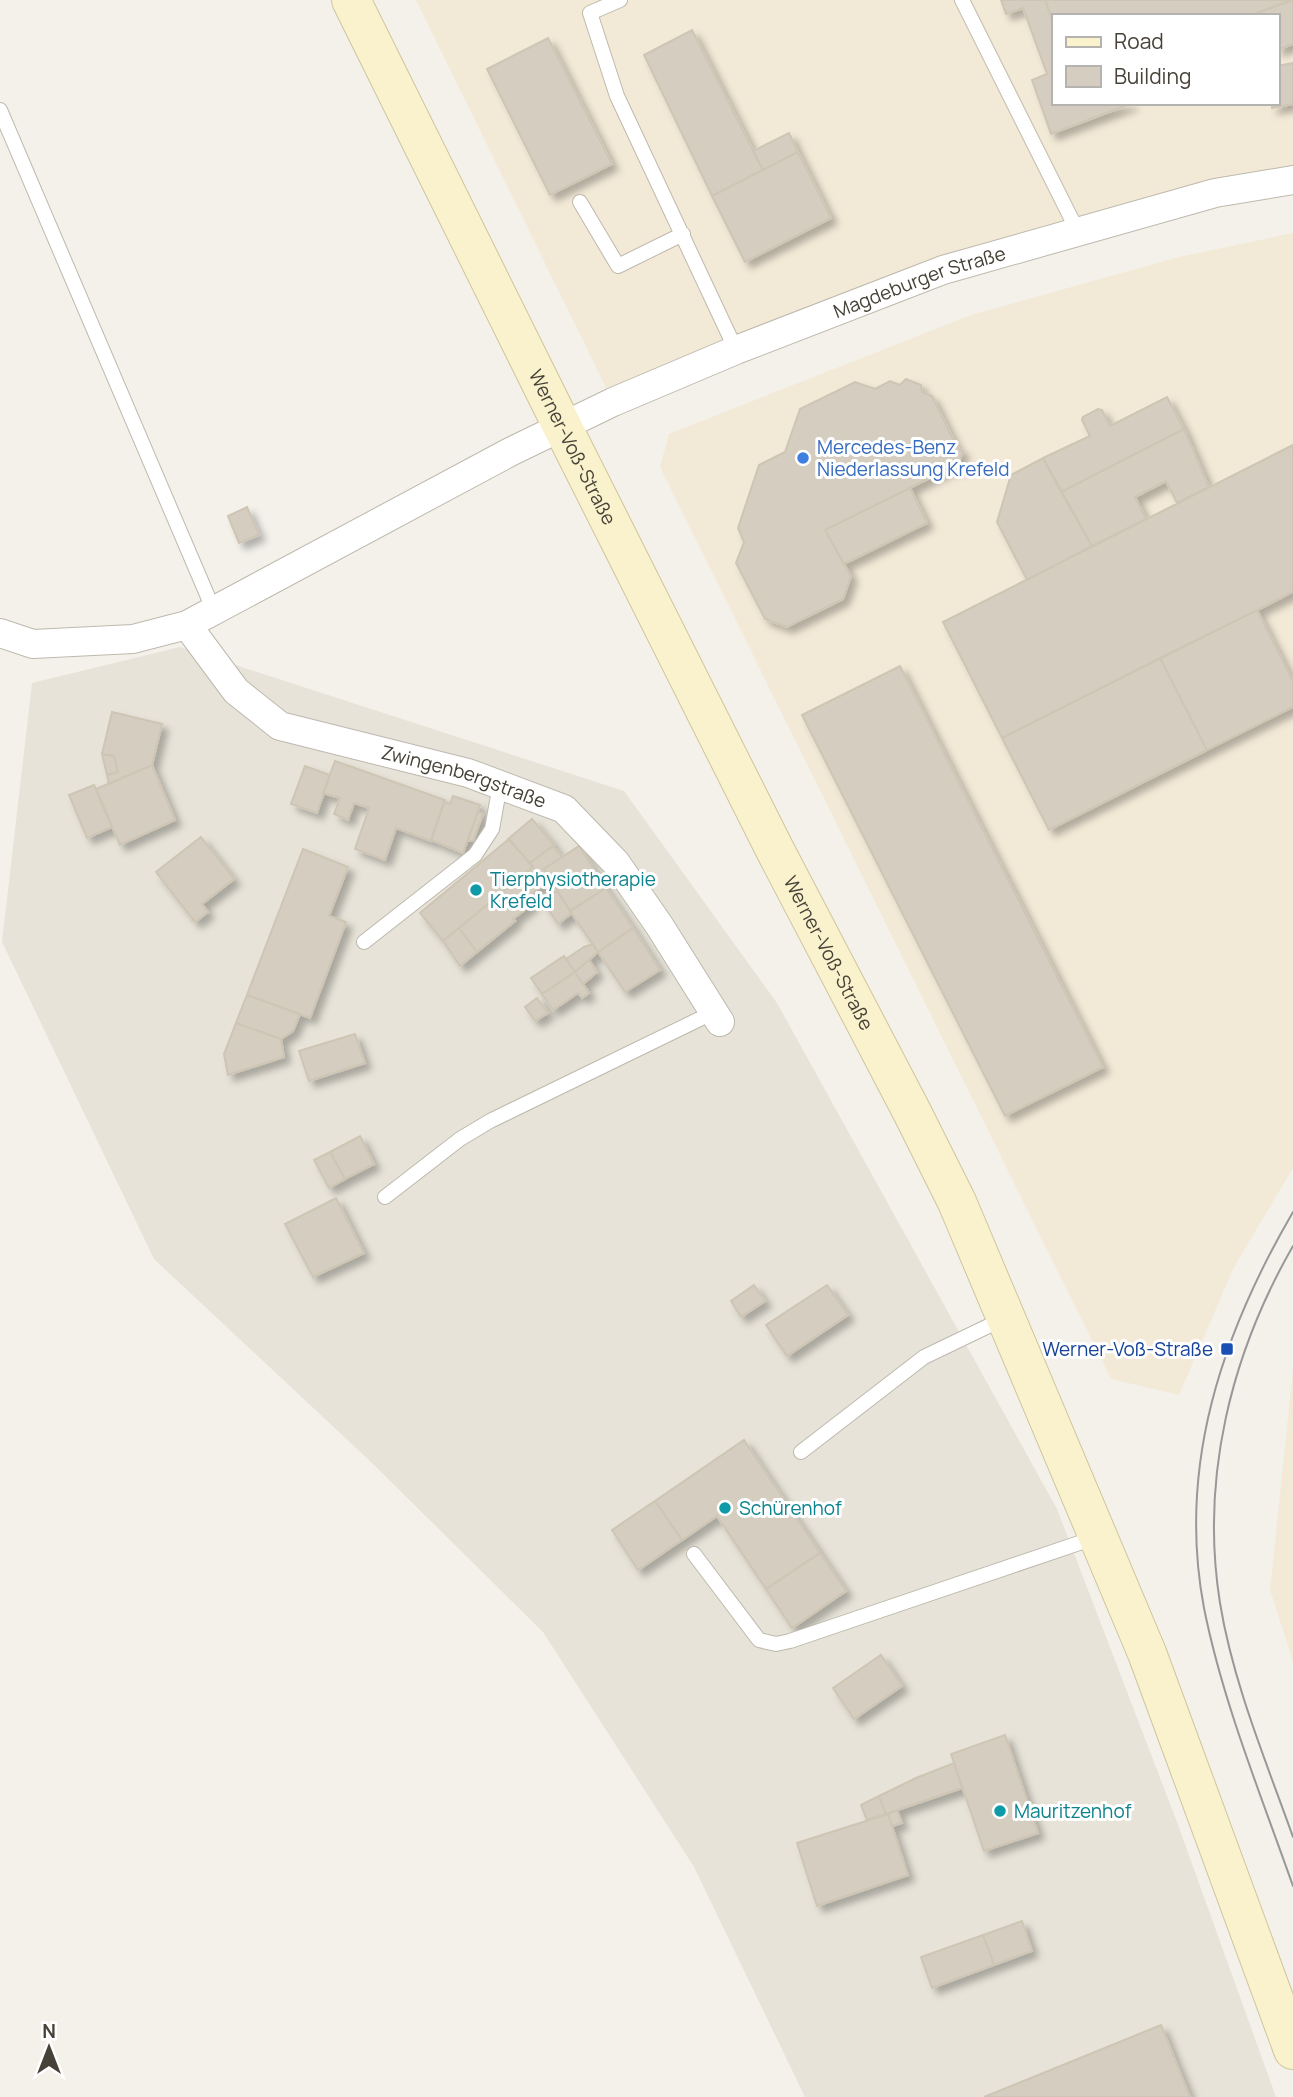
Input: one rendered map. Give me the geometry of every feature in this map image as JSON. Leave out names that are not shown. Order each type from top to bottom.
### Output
[{"type":"main road","name":"Werner-Voß-Straße","points":[[351,0],[775,850],[957,1202],[1147,1653],[1293,2050]]},
{"type":"street","name":"Magdeburger Straße","points":[[562,426],[736,350],[943,270],[1215,194],[1293,180]]},
{"type":"street","points":[[0,634],[33,644],[133,639],[187,625],[562,426]]},
{"type":"street","name":"Zwingenbergstraße","points":[[187,625],[236,691],[280,726],[468,773],[564,809],[616,863],[717,1017]]},
{"type":"lane","points":[[620,0],[590,13],[617,96],[736,350]]},
{"type":"lane","points":[[962,0],[1078,232]]},
{"type":"lane","points":[[0,110],[214,611]]},
{"type":"lane","points":[[580,202],[618,266],[683,233]]},
{"type":"lane","points":[[364,942],[475,855],[492,829],[499,785]]},
{"type":"lane","points":[[385,1197],[472,1131],[717,1017]]},
{"type":"lane","points":[[801,1452],[925,1357],[1005,1319]]},
{"type":"lane","points":[[694,1554],[759,1640],[776,1644],[790,1642],[1099,1537]]},
{"type":"shaded area","points":[[416,0],[1293,0],[1293,179],[943,270],[613,402]]},
{"type":"shaded area","points":[[1293,233],[1293,1168],[1234,1267],[1179,1395],[1111,1379],[660,467],[669,434],[971,315],[1179,257]]},
{"type":"shaded area","points":[[180,647],[624,791],[777,1003],[1057,1509],[1177,1822],[1276,2097],[805,2097],[694,1867],[543,1632],[371,1462],[154,1259],[2,942],[32,683]]},
{"type":"shaded area","points":[[1293,1370],[1293,1661],[1270,1590]]},
{"type":"building","points":[[1001,0],[1045,0],[1052,19],[1052,105],[1128,105],[1051,134],[1032,80],[1047,74],[1023,8],[1006,14]]},
{"type":"building","points":[[1045,0],[1291,0],[1254,14],[1052,14],[1052,19]]},
{"type":"building","points":[[1293,0],[1293,44],[1279,49],[1279,14],[1254,14]]},
{"type":"building","points":[[692,30],[763,170],[712,196],[644,55]]},
{"type":"building","points":[[548,38],[612,164],[550,195],[487,69]]},
{"type":"building","points":[[1293,63],[1293,104],[1272,108],[1272,105],[1279,105],[1279,66]]},
{"type":"building","points":[[789,133],[798,152],[763,170],[753,151]]},
{"type":"building","points":[[798,152],[831,218],[745,262],[712,196]]},
{"type":"building","points":[[906,379],[921,385],[922,392],[932,396],[957,447],[963,451],[957,468],[950,468],[825,530],[851,576],[843,599],[787,627],[765,619],[736,563],[744,542],[738,528],[759,465],[785,452],[800,409],[855,382],[875,389],[890,381],[900,385]]},
{"type":"building","points":[[1167,397],[1184,429],[1061,492],[1043,458],[1090,436],[1083,417],[1098,409],[1102,410],[1110,426]]},
{"type":"building","points":[[1184,429],[1209,487],[1177,503],[1166,481],[1135,497],[1146,519],[1092,546],[1061,492]]},
{"type":"building","points":[[1293,445],[1293,592],[1002,738],[943,622]]},
{"type":"building","points":[[1043,458],[1092,546],[1027,580],[997,522],[1011,475]]},
{"type":"building","points":[[910,488],[927,523],[844,564],[825,530]]},
{"type":"building","points":[[247,507],[259,535],[239,543],[228,516]]},
{"type":"building","points":[[1257,610],[1293,681],[1293,707],[1207,750],[1160,658]]},
{"type":"building","points":[[1160,658],[1207,750],[1049,830],[1002,738]]},
{"type":"building","points":[[900,666],[1103,1067],[1005,1116],[802,715]]},
{"type":"building","points":[[112,712],[162,724],[152,765],[109,784],[107,775],[118,772],[114,756],[102,754]]},
{"type":"building","points":[[102,754],[114,756],[118,772],[107,775]]},
{"type":"building","points":[[335,761],[445,800],[431,841],[396,828],[385,860],[355,849],[369,808],[354,803],[348,820],[334,814],[340,798],[323,793]]},
{"type":"building","points":[[152,765],[175,820],[120,845],[96,789]]},
{"type":"building","points":[[305,766],[330,775],[317,813],[291,804]]},
{"type":"building","points":[[94,785],[112,827],[87,838],[69,795]]},
{"type":"building","points":[[453,796],[480,805],[463,853],[431,840],[444,802],[450,804]]},
{"type":"building","points":[[478,812],[483,814],[473,841],[468,840]]},
{"type":"building","points":[[532,819],[554,845],[530,863],[508,839]]},
{"type":"building","points":[[201,837],[234,879],[202,904],[208,912],[195,922],[156,872]]},
{"type":"building","name":"Tierphysiotherapie Krefeld","points":[[509,839],[533,867],[443,941],[420,913]]},
{"type":"building","points":[[553,846],[562,857],[544,869],[546,873],[540,877],[530,863]]},
{"type":"building","points":[[579,846],[606,888],[570,911],[544,869]]},
{"type":"building","points":[[303,849],[348,867],[329,916],[346,922],[310,1018],[247,995]]},
{"type":"building","points":[[533,867],[545,883],[530,896],[532,904],[477,952],[459,928]]},
{"type":"building","points":[[606,888],[633,928],[598,952],[570,911]]},
{"type":"building","points":[[557,891],[572,913],[558,924],[542,900]]},
{"type":"building","points":[[459,928],[477,952],[460,966],[443,941]]},
{"type":"building","points":[[633,928],[660,970],[625,992],[598,952]]},
{"type":"building","points":[[593,944],[598,952],[575,972],[566,959]]},
{"type":"building","points":[[564,956],[575,972],[542,994],[531,978]]},
{"type":"building","points":[[589,960],[597,972],[583,984],[575,972]]},
{"type":"building","points":[[575,972],[589,993],[582,998],[578,993],[553,1010],[542,994]]},
{"type":"building","points":[[247,995],[300,1014],[293,1031],[281,1039],[236,1023]]},
{"type":"building","points":[[537,998],[548,1013],[535,1021],[525,1007]]},
{"type":"building","points":[[236,1023],[281,1039],[284,1057],[228,1075],[224,1054]]},
{"type":"building","points":[[355,1034],[365,1063],[309,1081],[299,1051]]},
{"type":"building","points":[[360,1136],[374,1164],[345,1179],[330,1152]]},
{"type":"building","points":[[330,1152],[345,1179],[329,1188],[314,1160]]},
{"type":"building","points":[[336,1198],[364,1253],[313,1277],[285,1224]]},
{"type":"building","points":[[754,1285],[765,1301],[741,1317],[731,1301]]},
{"type":"building","points":[[827,1285],[848,1315],[787,1356],[766,1325]]},
{"type":"building","name":"Schürenhof","points":[[744,1440],[820,1553],[766,1589],[717,1516],[682,1540],[655,1501]]},
{"type":"building","points":[[655,1501],[682,1540],[638,1570],[612,1530]]},
{"type":"building","points":[[820,1553],[846,1591],[792,1628],[766,1589]]},
{"type":"building","points":[[881,1655],[902,1686],[854,1719],[833,1688]]},
{"type":"building","name":"Mauritzenhof","points":[[1005,1735],[1038,1833],[984,1851],[951,1754]]},
{"type":"building","points":[[954,1763],[962,1788],[886,1814],[879,1796]]},
{"type":"building","points":[[879,1796],[886,1814],[867,1820],[861,1805]]},
{"type":"building","points":[[897,1810],[902,1823],[892,1826],[888,1814]]},
{"type":"building","points":[[888,1814],[908,1875],[817,1906],[797,1843]]},
{"type":"building","points":[[1022,1921],[1032,1951],[994,1965],[983,1935]]},
{"type":"building","points":[[983,1935],[994,1965],[932,1988],[921,1957]]},
{"type":"building","points":[[1161,2025],[1190,2097],[984,2097]]},
{"type":"tram line","points":[[1293,1212],[1245,1305],[1227,1353],[1212,1402],[1202,1452],[1197,1503],[1197,1555],[1204,1608],[1221,1679],[1293,1886]]},
{"type":"tram line","points":[[1293,1246],[1271,1287],[1237,1373],[1218,1464],[1214,1510],[1220,1603],[1233,1663],[1251,1722],[1293,1837]]},
{"type":"place","name":"Mercedes-Benz Niederlassung Krefeld","points":[[803,458]]},
{"type":"place","name":"Tierphysiotherapie Krefeld","points":[[476,890]]},
{"type":"place","name":"Werner-Voß-Straße","points":[[1227,1349]]},
{"type":"place","name":"Schürenhof","points":[[725,1508]]},
{"type":"place","name":"Mauritzenhof","points":[[1000,1811]]}]
